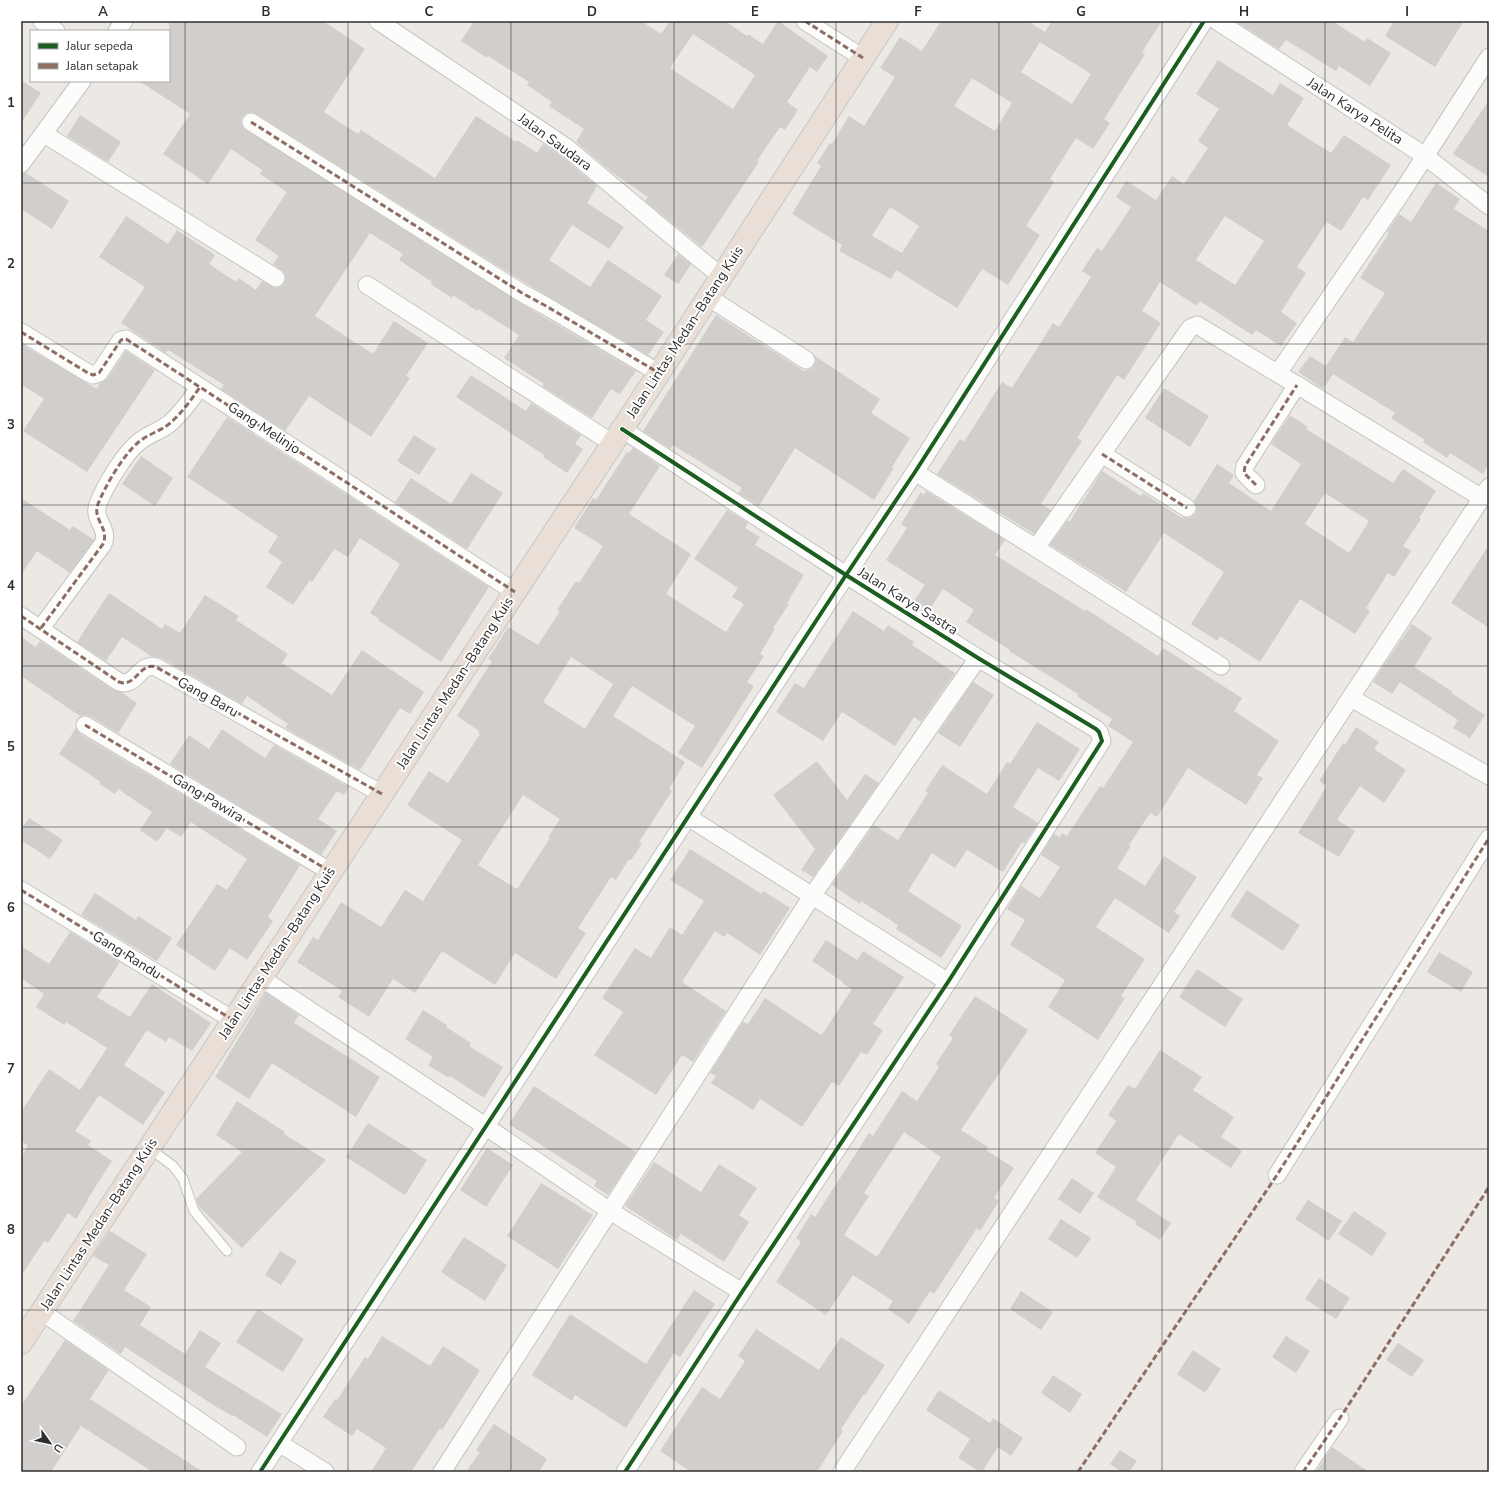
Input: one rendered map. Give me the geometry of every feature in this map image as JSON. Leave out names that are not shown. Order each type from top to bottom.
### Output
[{"type":"highway","name":"Jalan Lintas Medan–Batang Kuis","points":[[32,1327],[722,277],[887,21]]},
{"type":"street","points":[[42,21],[55,30]]},
{"type":"street","points":[[118,30],[124,21]]},
{"type":"street","name":"Jalan Saudara","points":[[378,21],[566,147],[722,277]]},
{"type":"street","points":[[805,21],[863,58]]},
{"type":"street","points":[[260,1472],[485,1126],[915,472],[1204,21]]},
{"type":"street","name":"Jalan Karya Pelita","points":[[1217,21],[1425,156],[1489,206]]},
{"type":"street","points":[[1278,373],[1398,199],[1489,57]]},
{"type":"street","points":[[21,164],[81,82]]},
{"type":"street","points":[[251,122],[522,293],[659,373]]},
{"type":"street","points":[[44,134],[276,278]]},
{"type":"street","name":"Jalan Karya Sastra","points":[[367,285],[846,575],[978,658],[1096,729],[1102,738],[1096,751],[948,982]]},
{"type":"street","points":[[708,297],[806,360]]},
{"type":"street","points":[[842,1472],[1485,493],[1199,326],[1192,326],[1036,548]]},
{"type":"street","name":"Gang Melinjo","points":[[21,332],[93,375],[99,373],[121,340],[125,338],[515,592]]},
{"type":"street","points":[[1256,485],[1244,473],[1246,466],[1298,385]]},
{"type":"street","points":[[21,616],[41,628],[103,544],[106,535],[96,510],[103,493],[118,467],[138,442],[168,426],[178,416],[200,387]]},
{"type":"street","points":[[1102,454],[1187,508]]},
{"type":"street","points":[[915,472],[1221,666]]},
{"type":"street","name":"Gang Baru","points":[[41,628],[119,682],[127,684],[144,668],[150,666],[156,667],[382,794]]},
{"type":"street","points":[[442,1472],[812,896],[978,658]]},
{"type":"street","points":[[1351,698],[1489,776]]},
{"type":"street","name":"Gang Pawira","points":[[85,725],[331,872]]},
{"type":"street","points":[[625,1472],[742,1292],[948,982],[688,817]]},
{"type":"street","points":[[1277,1175],[1489,838]]},
{"type":"street","name":"Gang Randu","points":[[21,890],[233,1020]]},
{"type":"street","points":[[261,978],[485,1126],[610,1211],[742,1292]]},
{"type":"street","points":[[32,1327],[237,1447]]},
{"type":"street","points":[[1304,1472],[1340,1418]]},
{"type":"street","points":[[279,1443],[325,1472]]},
{"type":"lane","points":[[149,1148],[173,1166],[183,1179],[194,1211],[227,1251]]},
{"type":"building","points":[[169,21],[323,21],[365,49],[324,112],[358,134],[361,130],[435,178],[476,116],[516,142],[517,140],[537,153],[543,144],[560,155],[597,186],[587,203],[624,227],[609,249],[572,225],[549,260],[590,287],[608,260],[662,296],[646,320],[664,332],[648,355],[527,284],[256,114],[252,112],[247,113],[243,116],[241,121],[242,126],[246,130],[517,301],[636,371],[620,394],[611,389],[592,418],[542,386],[544,384],[504,358],[519,335],[478,309],[477,311],[453,295],[452,298],[431,284],[432,282],[399,260],[403,254],[370,233],[315,316],[373,354],[394,321],[428,343],[406,376],[410,378],[371,437],[309,396],[285,431],[221,389],[224,385],[168,350],[166,353],[121,323],[145,287],[99,257],[126,216],[168,244],[177,230],[215,255],[209,264],[236,282],[239,278],[256,290],[262,281],[276,288],[281,287],[286,279],[285,273],[273,264],[279,256],[255,240],[287,192],[260,174],[262,170],[231,149],[208,184],[163,154],[190,114],[141,82],[170,82]]},
{"type":"building","points":[[474,21],[641,21],[661,34],[670,21],[725,21],[747,36],[748,34],[763,44],[778,21],[828,56],[817,72],[810,67],[787,102],[798,110],[785,130],[780,127],[757,161],[759,162],[702,247],[645,201],[648,197],[613,173],[576,142],[584,129],[549,106],[552,102],[527,85],[529,82],[461,41]],"holes":[[[693,34],[755,75],[733,109],[670,68]]]},
{"type":"building","points":[[941,21],[1028,21],[1045,32],[1052,21],[1162,21],[1142,52],[1145,54],[1104,119],[1110,123],[1093,149],[1076,138],[1050,179],[1054,182],[1026,226],[1040,235],[1008,285],[982,269],[957,308],[896,270],[891,279],[839,251],[842,245],[792,214],[821,166],[817,163],[830,143],[832,144],[849,116],[864,126],[895,77],[880,68],[900,37],[922,51]],"holes":[[[1040,42],[1091,74],[1072,104],[1021,72]],[[972,78],[1012,103],[995,131],[954,106]],[[890,207],[919,226],[902,253],[872,236]]]},
{"type":"building","points":[[1235,21],[1332,21],[1365,42],[1367,38],[1391,53],[1370,86],[1339,66],[1336,71],[1286,40],[1279,49]]},
{"type":"building","points":[[1394,21],[1464,21],[1435,67],[1385,36]]},
{"type":"building","points":[[1218,60],[1273,95],[1280,83],[1304,98],[1287,125],[1331,153],[1344,135],[1391,165],[1368,200],[1363,197],[1341,231],[1327,222],[1297,267],[1306,273],[1281,312],[1297,323],[1281,346],[1256,330],[1252,335],[1200,301],[1197,306],[1160,282],[1142,311],[1161,323],[1124,380],[1117,375],[1077,438],[1082,441],[1041,504],[1051,510],[1034,534],[937,474],[960,439],[964,442],[1002,382],[1012,388],[1053,323],[1059,327],[1091,277],[1082,271],[1097,248],[1102,251],[1131,207],[1116,197],[1126,181],[1156,200],[1172,176],[1184,184],[1208,148],[1198,141],[1219,109],[1196,94]],"holes":[[[1225,216],[1264,241],[1235,285],[1196,260]]]},
{"type":"building","points":[[21,80],[41,93],[21,123]]},
{"type":"building","points":[[1489,100],[1489,177],[1453,154]]},
{"type":"building","points":[[80,115],[121,142],[108,162],[67,136]]},
{"type":"building","points":[[26,173],[69,201],[52,229],[21,209],[21,174]]},
{"type":"building","points":[[1436,183],[1460,199],[1454,209],[1489,231],[1489,464],[1483,474],[1450,453],[1447,458],[1423,442],[1425,440],[1391,418],[1395,413],[1333,374],[1323,389],[1298,372],[1310,356],[1326,366],[1345,337],[1353,342],[1385,293],[1360,278],[1389,233],[1387,232],[1399,214],[1411,222]]},
{"type":"building","points":[[678,254],[691,264],[678,284],[664,275]]},
{"type":"building","points":[[716,315],[804,371],[811,369],[814,366],[816,361],[815,356],[880,399],[871,413],[910,438],[892,467],[894,468],[874,500],[795,448],[759,506],[738,493],[742,488],[673,445],[671,449],[643,431]]},
{"type":"building","points":[[21,344],[97,389],[100,383],[107,379],[126,351],[155,370],[87,472],[23,431],[44,399],[21,384]]},
{"type":"building","points":[[471,375],[526,411],[531,403],[581,435],[575,444],[583,449],[567,473],[543,457],[544,455],[456,397]]},
{"type":"building","points":[[1164,388],[1209,416],[1190,447],[1145,418]]},
{"type":"building","points":[[1290,415],[1308,427],[1306,429],[1393,483],[1403,469],[1436,491],[1419,518],[1421,519],[1403,546],[1411,551],[1394,577],[1388,573],[1366,608],[1370,611],[1355,634],[1300,599],[1260,662],[1220,636],[1217,641],[1191,624],[1224,572],[1164,533],[1126,592],[1050,545],[1067,521],[1070,521],[1102,471],[1141,496],[1143,493],[1182,518],[1187,518],[1192,517],[1196,513],[1197,508],[1194,501],[1217,464],[1234,475],[1229,483],[1271,511],[1301,464],[1271,444]],"holes":[[[1325,493],[1369,521],[1349,553],[1305,524]]]},
{"type":"building","points":[[227,417],[489,587],[441,662],[378,620],[379,619],[370,613],[400,564],[360,538],[348,557],[334,549],[312,582],[310,580],[293,605],[266,587],[282,562],[268,552],[278,536],[187,477]]},
{"type":"building","points":[[414,435],[436,449],[419,475],[397,461]]},
{"type":"building","points":[[633,448],[660,466],[629,514],[691,554],[666,594],[726,632],[744,604],[732,597],[738,588],[694,559],[727,510],[748,523],[745,528],[760,537],[755,545],[804,575],[787,603],[789,604],[773,628],[775,629],[760,654],[764,656],[747,682],[754,686],[702,768],[678,753],[695,726],[632,686],[613,716],[685,762],[669,789],[672,791],[639,842],[642,844],[631,860],[629,859],[616,880],[611,877],[578,928],[586,933],[556,979],[515,953],[495,985],[442,951],[415,993],[393,979],[369,1017],[338,997],[342,991],[297,962],[313,937],[318,940],[341,902],[381,927],[405,890],[423,901],[462,840],[407,805],[429,771],[448,783],[480,734],[478,733],[479,731],[457,716],[492,661],[488,659],[508,627],[538,645],[560,611],[557,610],[576,581],[579,583],[603,546],[574,528],[593,498],[596,500],[627,452],[629,453]],"holes":[[[571,657],[613,684],[585,729],[543,702]],[[523,795],[560,819],[548,837],[550,838],[517,889],[478,865]]]},
{"type":"building","points":[[141,456],[173,478],[155,506],[122,484]]},
{"type":"building","points":[[471,473],[503,493],[467,549],[395,502],[411,478],[451,504]]},
{"type":"building","points":[[926,491],[1005,540],[995,555],[1085,611],[1086,609],[1158,656],[1163,648],[1242,698],[1234,711],[1279,741],[1257,775],[1263,778],[1246,805],[1188,768],[1157,817],[1150,813],[1129,845],[1131,846],[1117,868],[1145,886],[1164,856],[1197,877],[1174,912],[1180,916],[1169,933],[1115,898],[1096,927],[1145,959],[1121,996],[1125,998],[1098,1040],[1048,1007],[1065,980],[1010,945],[1025,920],[1007,909],[1021,886],[1040,898],[1060,867],[1041,855],[1054,834],[1060,837],[1062,833],[1067,836],[1100,786],[1103,788],[1133,742],[1108,726],[1112,719],[1077,696],[1078,694],[966,622],[974,610],[943,589],[929,610],[914,601],[925,585],[886,560],[907,528],[901,524],[921,492],[924,495]]},
{"type":"building","points":[[21,498],[70,530],[73,526],[94,540],[70,573],[37,551],[21,575]]},
{"type":"building","points":[[1489,545],[1489,628],[1451,603]]},
{"type":"building","points":[[109,593],[162,629],[165,624],[180,633],[205,595],[239,616],[236,620],[288,654],[282,663],[332,695],[362,650],[424,692],[410,714],[400,708],[360,770],[285,728],[288,724],[247,696],[242,704],[161,658],[151,656],[122,637],[106,661],[77,642]]},
{"type":"building","points":[[853,611],[884,631],[888,625],[914,642],[912,645],[955,673],[921,722],[914,717],[895,746],[842,712],[823,741],[776,712],[795,683],[804,688]]},
{"type":"building","points":[[1412,624],[1432,638],[1414,667],[1485,715],[1470,738],[1453,728],[1458,720],[1400,682],[1392,694],[1373,682]]},
{"type":"building","points":[[21,637],[36,647],[40,641],[113,690],[121,692],[137,703],[118,733],[90,716],[80,716],[21,676]]},
{"type":"building","points":[[973,682],[994,695],[960,747],[938,733]]},
{"type":"building","points":[[1037,722],[1080,749],[1059,781],[1038,768],[1013,807],[1038,823],[1024,844],[1022,842],[1003,872],[967,850],[955,868],[932,853],[908,891],[962,926],[941,958],[896,929],[898,925],[861,901],[860,904],[832,885],[874,825],[898,840],[928,793],[925,791],[942,765],[987,794],[1007,762],[1010,764]]},
{"type":"building","points":[[1356,727],[1379,742],[1374,749],[1406,770],[1384,803],[1360,786],[1337,820],[1355,831],[1339,857],[1298,833],[1327,786],[1319,781],[1343,743],[1345,745]]},
{"type":"building","points":[[76,728],[80,734],[300,865],[268,917],[273,921],[247,960],[230,948],[215,971],[176,945],[217,884],[227,890],[247,859],[191,822],[181,837],[167,828],[157,842],[140,830],[152,812],[118,789],[115,794],[99,784],[101,782],[59,754]]},
{"type":"building","points":[[222,729],[265,758],[274,745],[349,787],[344,795],[337,791],[318,819],[337,831],[321,855],[170,764],[189,735],[209,749]]},
{"type":"building","points":[[817,761],[847,800],[865,774],[879,783],[813,877],[801,870],[815,849],[773,795]]},
{"type":"building","points":[[29,818],[63,840],[50,859],[21,840],[21,829]]},
{"type":"building","points":[[690,849],[762,894],[763,891],[790,908],[760,955],[727,933],[724,937],[715,931],[682,982],[726,1011],[693,1062],[682,1055],[656,1095],[594,1055],[623,1012],[602,998],[635,948],[651,958],[670,927],[682,935],[704,901],[670,880]]},
{"type":"building","points":[[1247,890],[1300,925],[1283,951],[1230,916]]},
{"type":"building","points":[[95,893],[136,920],[138,916],[172,938],[157,961],[81,915]]},
{"type":"building","points":[[70,932],[120,962],[97,997],[130,1017],[152,984],[211,1023],[192,1051],[169,1037],[166,1042],[147,1030],[124,1065],[165,1092],[143,1125],[99,1095],[75,1131],[91,1141],[88,1145],[112,1161],[76,1219],[68,1213],[48,1243],[44,1241],[21,1276],[21,1157],[28,1146],[21,1141],[21,1112],[49,1069],[80,1090],[107,1048],[66,1022],[64,1025],[36,1007],[44,994],[21,978],[21,946],[49,964]]},
{"type":"building","points":[[826,940],[857,960],[863,951],[904,977],[873,1024],[883,1030],[867,1055],[861,1052],[839,1086],[832,1082],[802,1127],[760,1099],[753,1110],[711,1083],[716,1076],[710,1073],[743,1022],[748,1024],[765,998],[821,1035],[823,1033],[852,989],[812,961]]},
{"type":"building","points":[[1439,952],[1473,972],[1461,992],[1427,972]]},
{"type":"building","points":[[1197,969],[1243,999],[1225,1027],[1179,997]]},
{"type":"building","points":[[266,993],[299,1015],[294,1023],[380,1077],[356,1117],[272,1063],[249,1099],[215,1077]]},
{"type":"building","points":[[975,996],[1028,1030],[961,1130],[988,1147],[986,1150],[1014,1168],[994,1198],[999,1201],[980,1231],[977,1228],[934,1294],[930,1291],[909,1324],[888,1309],[893,1301],[853,1275],[826,1315],[776,1282],[801,1242],[796,1238],[811,1214],[815,1217],[869,1133],[873,1136],[902,1091],[917,1101],[939,1067],[936,1064],[953,1038],[949,1035]],"holes":[[[904,1132],[941,1157],[877,1257],[844,1235],[869,1196],[864,1193]]]},
{"type":"building","points":[[423,1010],[447,1025],[446,1027],[471,1043],[469,1046],[503,1067],[484,1098],[450,1076],[449,1078],[428,1065],[433,1057],[405,1039]]},
{"type":"building","points":[[1160,1050],[1202,1077],[1193,1090],[1234,1117],[1221,1137],[1242,1151],[1231,1168],[1179,1134],[1136,1200],[1171,1223],[1160,1240],[1135,1224],[1137,1222],[1097,1197],[1116,1167],[1095,1153],[1116,1121],[1108,1115],[1128,1085],[1135,1089]]},
{"type":"building","points":[[534,1086],[636,1152],[608,1195],[594,1186],[597,1181],[509,1124]]},
{"type":"building","points":[[237,1101],[285,1132],[284,1134],[326,1160],[242,1248],[199,1207],[196,1199],[242,1152],[216,1135]]},
{"type":"building","points":[[368,1123],[427,1160],[405,1195],[346,1157]]},
{"type":"building","points":[[487,1148],[513,1165],[486,1207],[460,1190]]},
{"type":"building","points":[[654,1162],[701,1192],[719,1164],[757,1188],[739,1215],[749,1222],[724,1262],[681,1234],[677,1240],[625,1206]]},
{"type":"building","points":[[1072,1178],[1094,1193],[1080,1214],[1058,1199]]},
{"type":"building","points":[[541,1183],[593,1215],[558,1269],[507,1236]]},
{"type":"building","points":[[1308,1200],[1342,1221],[1329,1241],[1295,1219]]},
{"type":"building","points":[[1354,1211],[1387,1233],[1372,1256],[1338,1234]]},
{"type":"building","points":[[1061,1219],[1091,1238],[1077,1258],[1048,1239]]},
{"type":"building","points":[[110,1231],[147,1254],[124,1290],[151,1307],[140,1325],[185,1354],[200,1330],[221,1343],[205,1367],[282,1414],[267,1437],[233,1415],[232,1416],[215,1406],[125,1347],[121,1354],[73,1321],[109,1265],[93,1256]]},
{"type":"building","points":[[464,1237],[507,1265],[485,1301],[441,1272]]},
{"type":"building","points":[[280,1251],[297,1261],[281,1285],[265,1275]]},
{"type":"building","points":[[1319,1278],[1350,1298],[1336,1319],[1305,1299]]},
{"type":"building","points":[[694,1290],[715,1304],[680,1357],[674,1353],[626,1428],[575,1395],[572,1401],[532,1375],[570,1314],[646,1364]]},
{"type":"building","points":[[1021,1291],[1053,1312],[1041,1330],[1010,1309]]},
{"type":"building","points":[[258,1309],[304,1339],[283,1372],[236,1342]]},
{"type":"building","points":[[756,1329],[819,1370],[841,1337],[885,1365],[841,1429],[843,1431],[817,1472],[691,1472],[660,1451],[702,1387],[720,1399],[745,1361],[738,1356]]},
{"type":"building","points":[[382,1336],[430,1366],[443,1346],[480,1370],[442,1430],[440,1428],[411,1472],[371,1472],[386,1448],[357,1429],[352,1436],[323,1417],[335,1399],[337,1400],[365,1357],[368,1359]]},
{"type":"building","points":[[1286,1336],[1310,1351],[1296,1373],[1272,1357]]},
{"type":"building","points":[[65,1340],[109,1370],[90,1399],[203,1472],[153,1472],[81,1426],[51,1472],[21,1472],[21,1406]]},
{"type":"building","points":[[1398,1343],[1424,1360],[1412,1377],[1386,1360]]},
{"type":"building","points":[[1193,1350],[1221,1369],[1205,1393],[1177,1374]]},
{"type":"building","points":[[1053,1375],[1082,1394],[1070,1413],[1041,1393]]},
{"type":"building","points":[[939,1390],[990,1423],[993,1418],[1023,1438],[1011,1456],[998,1447],[982,1472],[958,1458],[970,1439],[926,1410]]},
{"type":"building","points":[[494,1424],[547,1459],[539,1472],[466,1472],[480,1452],[476,1450]]},
{"type":"building","points":[[1332,1447],[1369,1472],[1316,1472]]},
{"type":"building","points":[[1120,1450],[1137,1461],[1129,1472],[1122,1472],[1110,1464]]},
{"type":"marked path","points":[[805,21],[863,58]]},
{"type":"marked path","points":[[251,122],[522,293],[659,373]]},
{"type":"marked path","points":[[21,332],[93,375],[99,373],[121,340],[126,339],[515,592]]},
{"type":"marked path","points":[[1256,485],[1244,473],[1245,466],[1297,385]]},
{"type":"marked path","points":[[41,628],[103,544],[105,538],[97,515],[97,510],[98,504],[110,479],[134,446],[173,420],[186,407],[200,387]]},
{"type":"marked path","points":[[1102,454],[1187,508]]},
{"type":"marked path","points":[[21,616],[119,682],[125,683],[130,681],[145,668],[150,666],[156,667],[382,794]]},
{"type":"marked path","points":[[85,725],[331,872]]},
{"type":"marked path","points":[[1078,1472],[1277,1175],[1489,838]]},
{"type":"marked path","points":[[21,890],[233,1020]]},
{"type":"marked path","points":[[1303,1472],[1340,1418],[1489,1187]]},
{"type":"cycle path","points":[[260,1472],[846,575],[915,472],[1204,21]]},
{"type":"cycle path","points":[[622,429],[846,575],[978,658],[1096,729],[1099,732],[1102,741],[948,982],[742,1292],[625,1472]]}]
